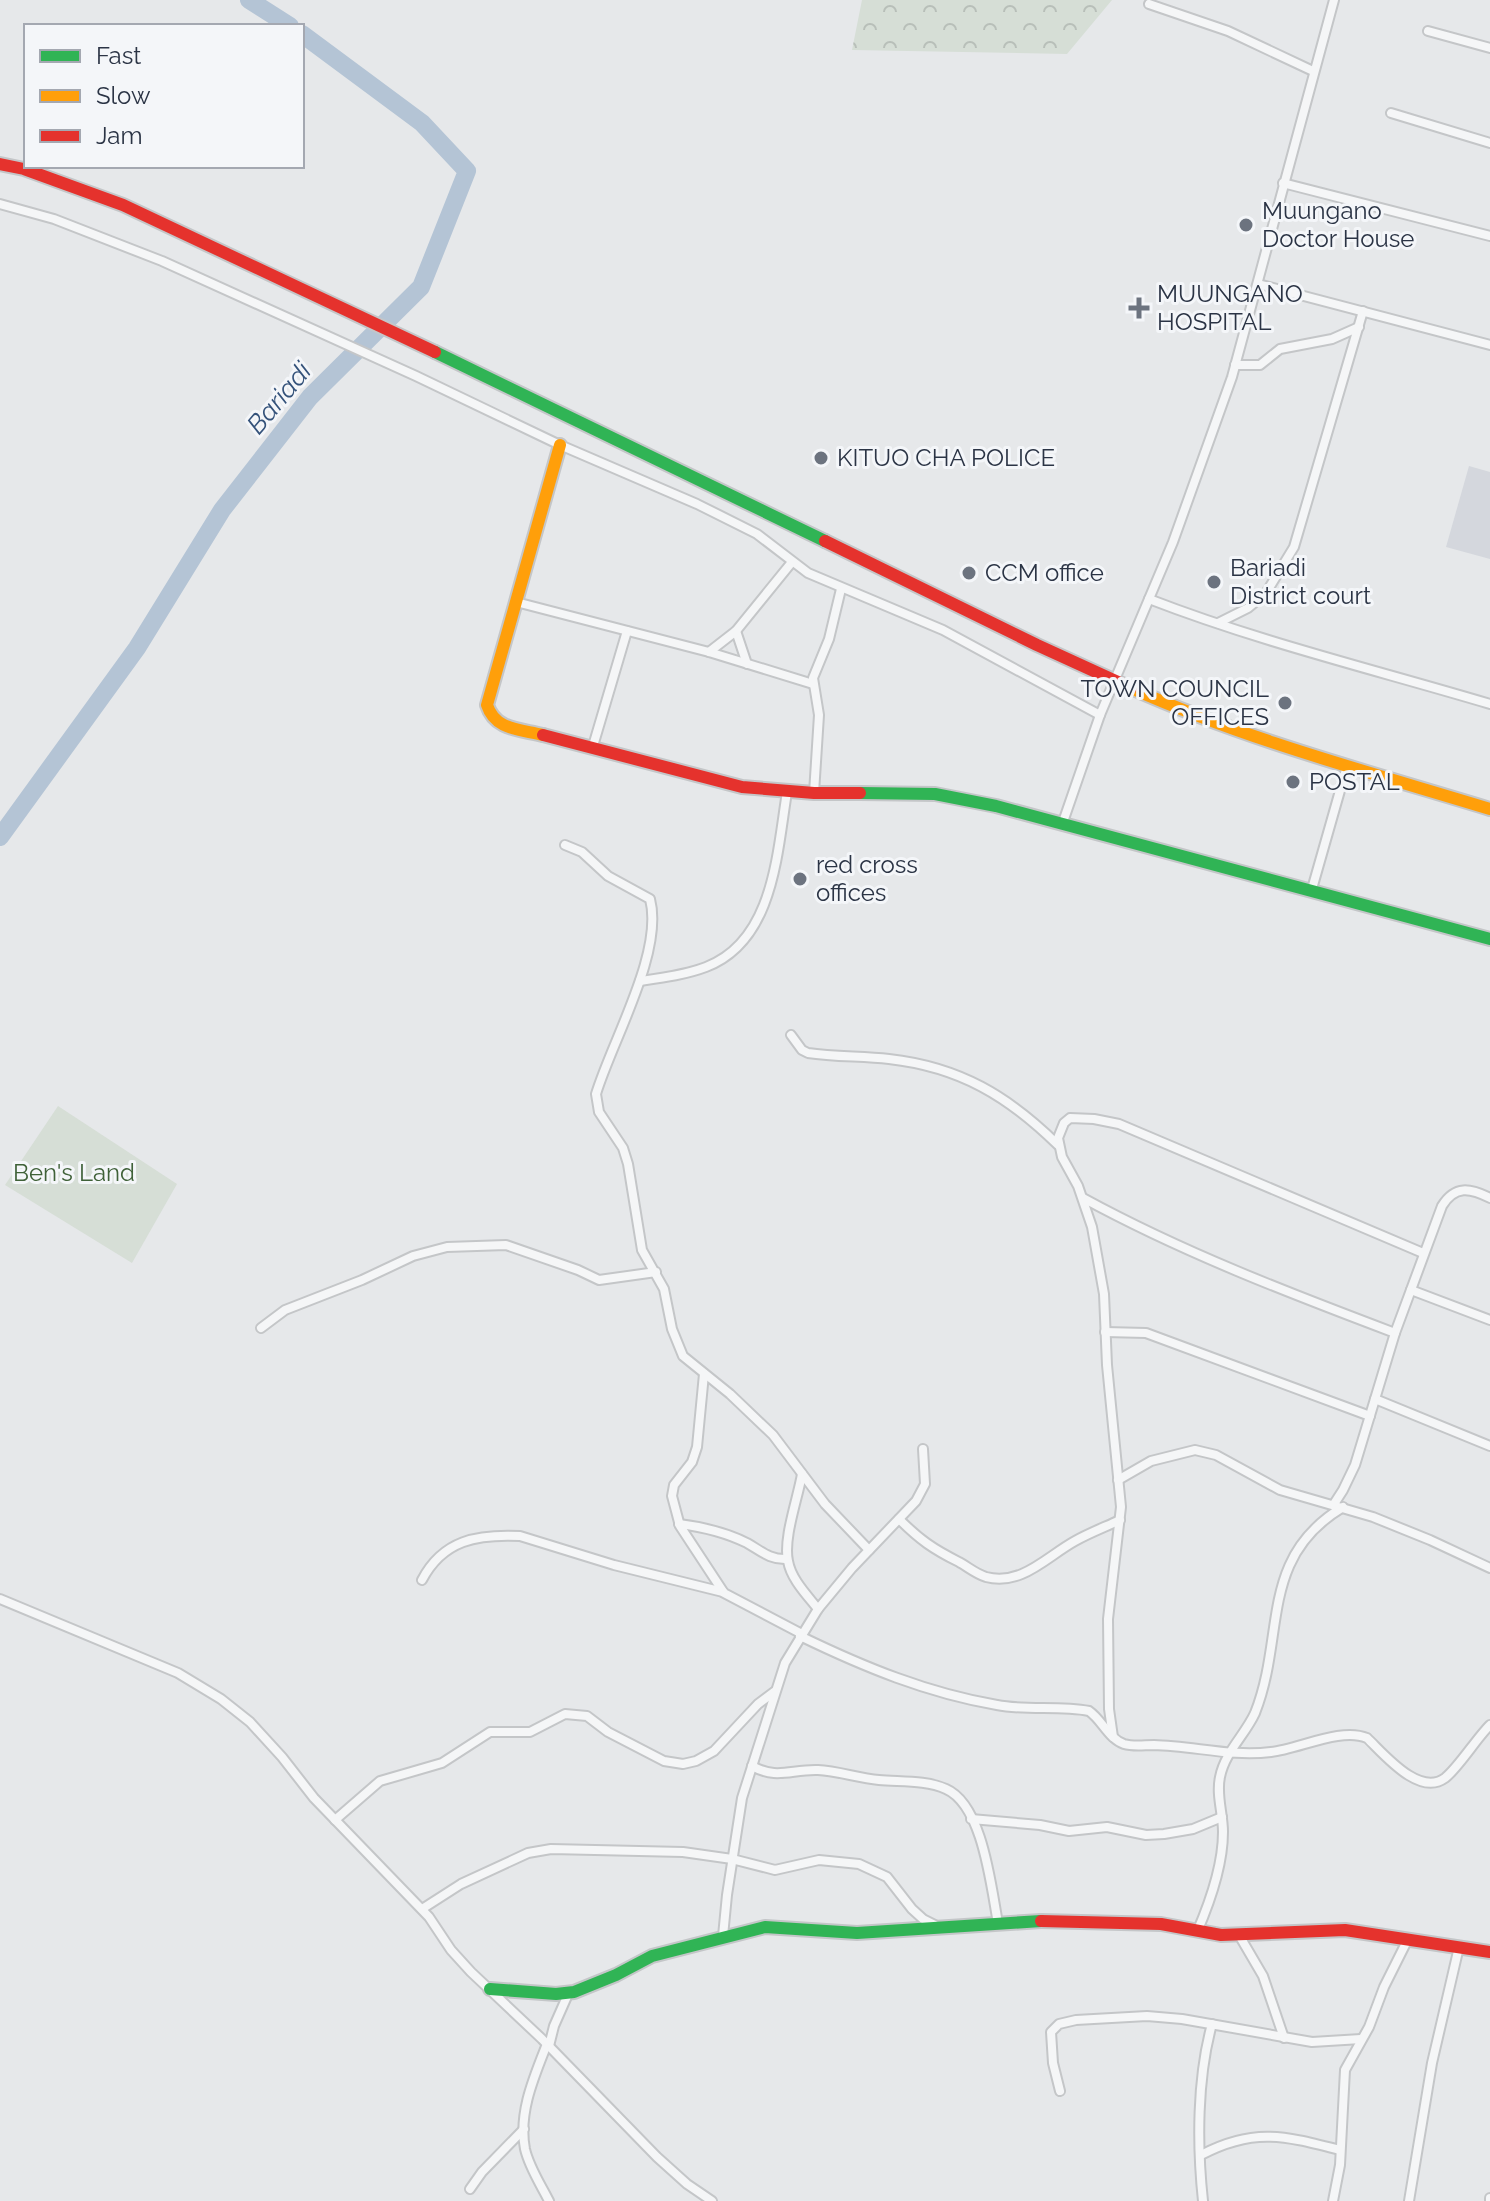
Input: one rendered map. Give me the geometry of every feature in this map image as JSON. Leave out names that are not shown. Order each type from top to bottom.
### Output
[{"type":"main road","points":[[0,164],[24,169],[123,205],[788,521],[1037,645],[1181,710],[1239,732],[1490,809]]},
{"type":"main road","points":[[560,445],[487,705],[491,717],[499,724],[593,746],[689,776],[742,787],[814,793],[935,794],[1063,822],[1490,939]]},
{"type":"main road","points":[[490,1989],[569,1992],[616,1975],[652,1956],[765,1927],[857,1933],[1050,1919],[1161,1924],[1197,1932],[1239,1935],[1327,1929],[1490,1952]]},
{"type":"street","points":[[1063,822],[1100,715],[1173,542],[1235,365],[1334,0]]},
{"type":"street","points":[[1149,4],[1228,31],[1313,71]]},
{"type":"street","points":[[1428,31],[1490,48]]},
{"type":"street","points":[[1391,113],[1490,143]]},
{"type":"street","points":[[1283,183],[1490,236]]},
{"type":"street","points":[[0,204],[54,219],[162,261],[560,445],[697,504],[757,534],[792,562],[841,589],[943,630],[1100,715]]},
{"type":"street","points":[[1258,284],[1490,345]]},
{"type":"street","points":[[1218,623],[1248,608],[1266,593],[1294,547],[1363,311]]},
{"type":"street","points":[[1235,365],[1260,365],[1280,349],[1332,339],[1359,327]]},
{"type":"street","points":[[709,652],[736,631],[792,562]]},
{"type":"street","points":[[814,793],[819,715],[813,675],[836,616],[841,589]]},
{"type":"street","points":[[1149,599],[1218,623],[1490,704]]},
{"type":"street","points":[[516,602],[709,652],[813,684]]},
{"type":"street","points":[[593,746],[627,631]]},
{"type":"street","points":[[736,631],[747,664]]},
{"type":"street","points":[[1312,889],[1347,766]]},
{"type":"street","points":[[640,981],[703,969],[745,941],[761,912],[772,881],[787,792]]},
{"type":"street","points":[[565,845],[582,852],[608,876],[650,899],[653,928],[640,981],[596,1094],[599,1112],[623,1148],[642,1250],[664,1289],[676,1341],[683,1356],[730,1394],[773,1435],[825,1504],[869,1550]]},
{"type":"street","points":[[791,1035],[808,1053],[916,1063],[969,1081],[1011,1103],[1058,1145],[1082,1197],[1099,1254],[1118,1480],[1120,1520],[1108,1619],[1109,1709],[1113,1737]]},
{"type":"street","points":[[1058,1145],[1059,1132],[1070,1118],[1119,1124],[1423,1253]]},
{"type":"street","points":[[1197,1932],[1208,1906],[1223,1839],[1218,1789],[1220,1775],[1229,1753],[1254,1714],[1266,1669],[1280,1586],[1290,1561],[1314,1528],[1338,1506],[1355,1465],[1395,1333],[1436,1217],[1447,1197],[1463,1189],[1490,1198]]},
{"type":"street","points":[[1082,1197],[1153,1234],[1238,1271],[1395,1333]]},
{"type":"street","points":[[261,1328],[285,1310],[413,1256],[447,1247],[506,1245],[599,1280],[656,1272]]},
{"type":"street","points":[[1411,1290],[1490,1320]]},
{"type":"street","points":[[1105,1332],[1146,1333],[1370,1416]]},
{"type":"street","points":[[704,1374],[697,1447],[692,1462],[674,1485],[672,1496],[679,1524],[688,1542],[724,1593]]},
{"type":"street","points":[[1375,1399],[1490,1446]]},
{"type":"street","points":[[723,1936],[742,1798],[785,1663],[818,1609],[916,1501],[925,1484],[923,1449]]},
{"type":"street","points":[[1118,1480],[1151,1461],[1195,1450],[1216,1455],[1280,1490],[1338,1506],[1430,1540],[1490,1568]]},
{"type":"street","points":[[802,1474],[787,1559],[791,1571],[818,1609]]},
{"type":"street","points":[[899,1519],[935,1551],[975,1573],[999,1579],[1013,1578],[1030,1571],[1077,1540],[1120,1520]]},
{"type":"street","points":[[679,1524],[713,1529],[746,1543],[766,1556],[787,1559]]},
{"type":"street","points":[[422,1580],[439,1555],[450,1547],[482,1538],[520,1536],[614,1565],[724,1593],[801,1635],[881,1673],[940,1694],[1000,1706],[1089,1711],[1099,1718],[1113,1737],[1128,1745],[1229,1753],[1272,1752],[1339,1736],[1359,1735],[1367,1738],[1420,1782],[1429,1784],[1445,1778],[1490,1725]]},
{"type":"street","points":[[0,1599],[178,1673],[221,1699],[250,1722],[335,1820],[422,1909],[451,1950],[657,2157],[712,2201]]},
{"type":"street","points":[[335,1820],[380,1781],[442,1763],[490,1732],[530,1732],[565,1714],[587,1716],[608,1732],[664,1761],[683,1764],[696,1761],[714,1751],[758,1704],[775,1692]]},
{"type":"street","points":[[752,1766],[774,1775],[818,1770],[867,1779],[928,1783],[956,1795],[971,1819],[986,1859],[998,1923]]},
{"type":"street","points":[[971,1819],[1040,1825],[1069,1831],[1116,1827],[1146,1835],[1178,1833],[1222,1817]]},
{"type":"street","points":[[422,1909],[461,1884],[528,1853],[551,1849],[683,1852],[732,1859],[775,1870],[819,1860],[873,1868],[887,1877],[923,1919],[942,1929]]},
{"type":"street","points":[[1239,1935],[1263,1976],[1284,2038]]},
{"type":"street","points":[[1333,2201],[1345,2070],[1408,1939]]},
{"type":"street","points":[[1409,2201],[1432,2063],[1459,1947]]},
{"type":"street","points":[[549,2201],[525,2151],[525,2112],[532,2082],[569,1992]]},
{"type":"street","points":[[1060,2091],[1051,2032],[1059,2024],[1076,2020],[1147,2016],[1312,2042],[1361,2039]]},
{"type":"street","points":[[1203,2201],[1203,2059],[1212,2024]]},
{"type":"street","points":[[470,2189],[482,2172],[524,2129]]},
{"type":"street","points":[[1201,2155],[1247,2136],[1308,2141],[1340,2150]]},
{"type":"shaded area","points":[[1469,466],[1490,472],[1490,559],[1446,547]]},
{"type":"green space","points":[[862,0],[1112,0],[1067,54],[852,50]]},
{"type":"green space","name":"Ben's Land","points":[[58,1106],[177,1184],[132,1263],[5,1185]]},
{"type":"waterway","name":"Bariadi","points":[[249,0],[287,24]]},
{"type":"waterway","name":"Bariadi","points":[[0,837],[137,648],[222,510],[310,397],[421,287],[467,171],[422,123],[304,35]]},
{"type":"traffic: fast","points":[[435,352],[825,541]]},
{"type":"traffic: fast","points":[[860,793],[935,794],[996,806],[1490,939]]},
{"type":"traffic: fast","points":[[490,1989],[556,1994],[574,1992],[652,1956],[765,1927],[857,1933],[1041,1921]]},
{"type":"traffic: slow","points":[[543,735],[502,724],[487,705],[560,445]]},
{"type":"traffic: slow","points":[[1131,688],[1219,724],[1490,809]]},
{"type":"traffic: jam","points":[[0,164],[24,169],[123,205],[435,352]]},
{"type":"traffic: jam","points":[[825,541],[1131,688]]},
{"type":"traffic: jam","points":[[543,735],[742,787],[860,793]]},
{"type":"traffic: jam","points":[[1041,1921],[1161,1924],[1221,1935],[1345,1930],[1490,1952]]},
{"type":"place","name":"Muungano Doctor House","points":[[1246,225]]},
{"type":"place","name":"MUUNGANO HOSPITAL","points":[[1139,308]]},
{"type":"place","name":"KITUO CHA POLICE","points":[[821,458]]},
{"type":"place","name":"CCM office","points":[[969,573]]},
{"type":"place","name":"Bariadi District court","points":[[1214,582]]},
{"type":"place","name":"TOWN COUNCIL OFFICES","points":[[1285,703]]},
{"type":"place","name":"POSTAL","points":[[1293,782]]},
{"type":"place","name":"red cross offices","points":[[800,879]]}]
